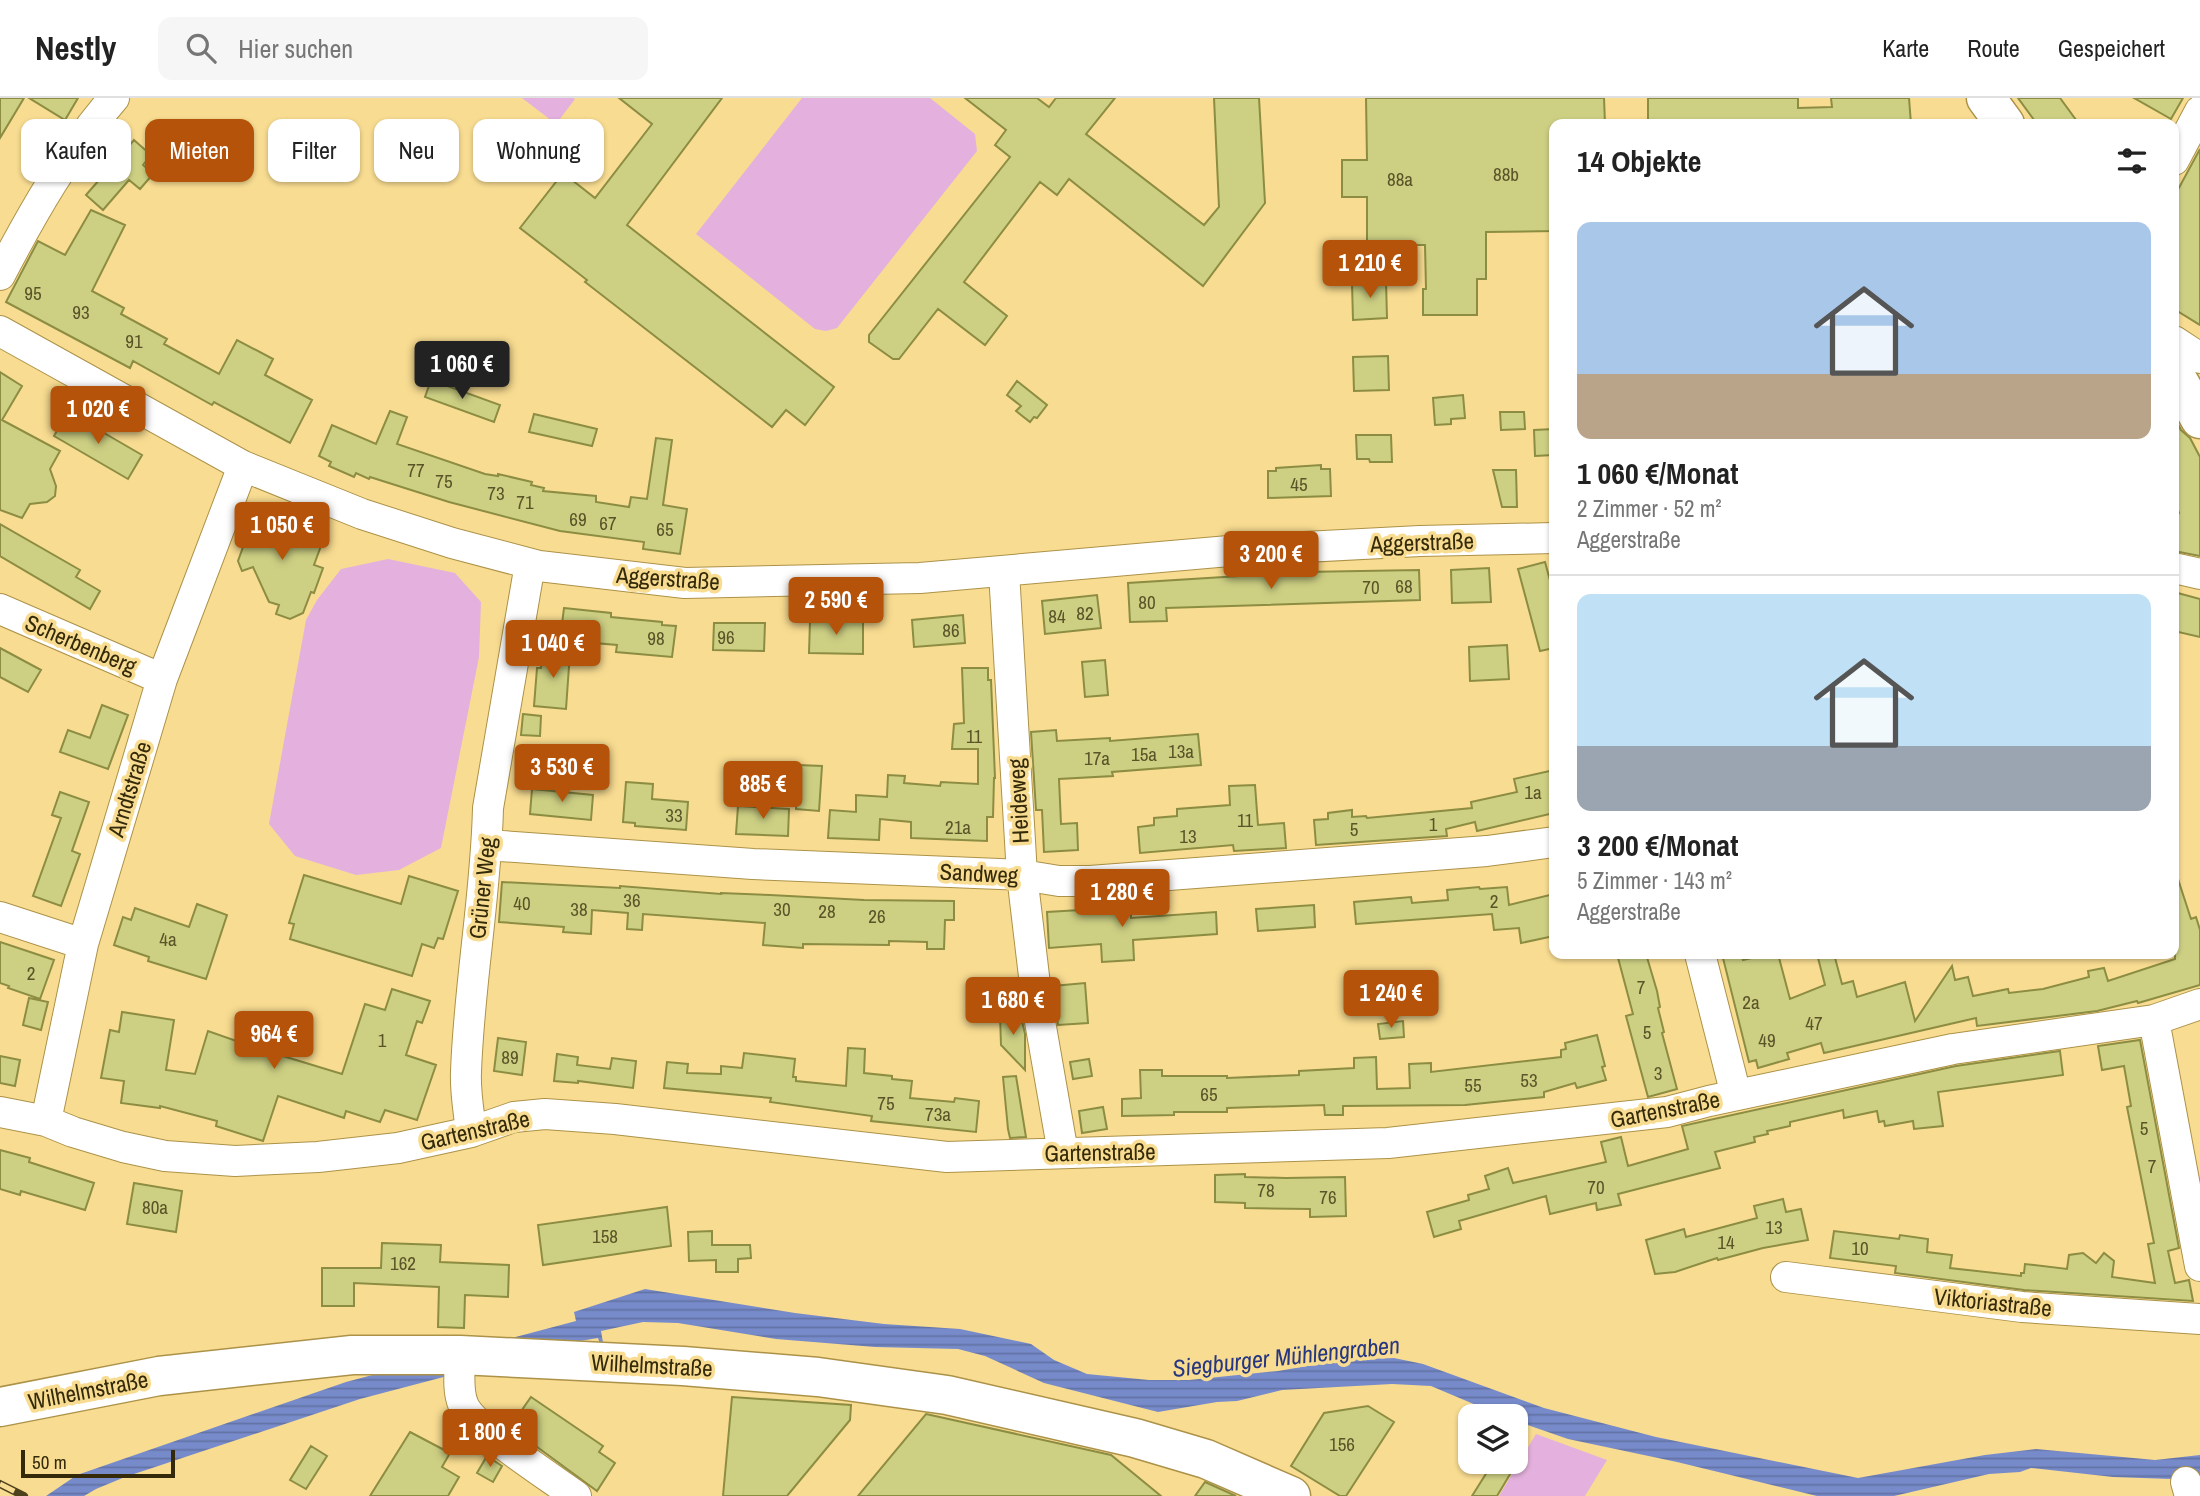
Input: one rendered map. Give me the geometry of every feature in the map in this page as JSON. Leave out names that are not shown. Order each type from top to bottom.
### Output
[{"type":"main road","points":[[1986,98],[2001,119]]},
{"type":"main road","points":[[2179,382],[2200,419]]},
{"type":"main road","name":"Wilhelmstraße","points":[[0,1407],[159,1376],[352,1355],[460,1355],[683,1366],[818,1377],[947,1395],[1146,1441],[1206,1460],[1291,1496]]},
{"type":"street","points":[[0,275],[68,155],[114,98]]},
{"type":"street","points":[[2179,151],[2200,111]]},
{"type":"street","name":"Aggerstraße","points":[[0,331],[243,466],[362,514],[530,564],[685,583],[920,578],[1229,551],[1420,541],[1549,538]]},
{"type":"street","points":[[2179,344],[2200,358]]},
{"type":"street","name":"Arndtstraße","points":[[46,1121],[83,944],[162,679],[243,466]]},
{"type":"street","name":"Grüner Weg","points":[[471,1132],[466,1075],[488,808],[530,564]]},
{"type":"street","points":[[2179,569],[2200,574]]},
{"type":"street","name":"Heideweg","points":[[1004,572],[1022,875],[1038,1010],[1063,1153]]},
{"type":"street","name":"Scherbenberg","points":[[0,609],[162,679]]},
{"type":"street","name":"Sandweg","points":[[487,845],[754,864],[1022,875],[1059,881],[1090,881],[1487,851],[1549,843]]},
{"type":"street","points":[[0,917],[83,944]]},
{"type":"street","points":[[1701,959],[1737,1096]]},
{"type":"street","name":"Gartenstraße","points":[[0,1112],[46,1121],[73,1132],[155,1153],[235,1161],[318,1157],[398,1148],[471,1132],[514,1117],[545,1114],[615,1119],[947,1157],[1388,1143],[1667,1112],[1953,1049],[2154,1020],[2200,1004]]},
{"type":"street","points":[[2154,1020],[2200,1266]]},
{"type":"street","name":"Viktoriastraße","points":[[1786,1277],[2021,1307],[2200,1319]]},
{"type":"street","points":[[460,1355],[460,1389],[466,1410],[490,1434],[576,1496]]},
{"type":"shaded area","points":[[522,98],[575,99],[560,119],[549,119]]},
{"type":"shaded area","points":[[802,98],[930,98],[975,134],[977,151],[837,328],[826,331],[815,329],[696,234]]},
{"type":"shaded area","points":[[388,559],[455,573],[481,602],[479,657],[441,848],[399,870],[356,875],[295,856],[269,824],[306,620],[317,600],[341,569]]},
{"type":"shaded area","points":[[1536,1434],[1607,1460],[1585,1496],[1499,1496],[1512,1474],[1528,1474],[1528,1447]]},
{"type":"water","points":[[645,1289],[795,1313],[884,1324],[960,1329],[1031,1344],[1054,1360],[1087,1374],[1149,1380],[1189,1380],[1278,1371],[1343,1360],[1394,1358],[1423,1364],[1544,1408],[1656,1437],[1858,1478],[1985,1455],[2036,1449],[2155,1460],[2200,1455],[2200,1480],[2113,1477],[2031,1468],[2020,1472],[1989,1474],[1894,1496],[1817,1496],[1568,1439],[1528,1425],[1528,1404],[1474,1404],[1431,1386],[1392,1384],[1282,1390],[1237,1401],[1158,1412],[1044,1383],[985,1356],[958,1349],[875,1347],[776,1339],[678,1323],[643,1322],[601,1331],[604,1348],[598,1338],[580,1341],[360,1399],[125,1477],[84,1496],[46,1496],[77,1475],[346,1382],[576,1321],[574,1312]]},
{"type":"building","points":[[0,98],[24,98],[0,138]]},
{"type":"building","points":[[29,98],[78,98],[63,119]]},
{"type":"building","points":[[619,98],[722,98],[627,225],[834,387],[805,425],[786,410],[772,427],[520,228],[556,182],[575,182],[595,198],[652,124]]},
{"type":"building","points":[[965,98],[1037,98],[1049,107],[1056,98],[1115,98],[1086,134],[1204,225],[1219,207],[1214,98],[1259,98],[1265,203],[1203,286],[1069,179],[1057,195],[1040,182],[964,282],[1007,316],[985,345],[938,309],[899,359],[893,359],[869,342],[869,335],[1010,157],[995,145],[1006,130]]},
{"type":"building","points":[[1366,98],[1604,98],[1605,119],[1549,119],[1549,231],[1486,232],[1486,279],[1477,279],[1477,315],[1423,315],[1423,289],[1426,289],[1425,245],[1367,245],[1367,197],[1342,197],[1342,160],[1367,160]]},
{"type":"building","points":[[1648,98],[1798,98],[1798,108],[1832,107],[1831,98],[1909,98],[1911,119],[1648,119]]},
{"type":"building","points":[[2018,98],[2060,98],[2075,119],[2033,119]]},
{"type":"building","points":[[2134,98],[2183,98],[2171,119]]},
{"type":"building","points":[[134,140],[145,150],[143,165],[146,182],[140,189],[131,182],[131,143]]},
{"type":"building","points":[[2200,149],[2200,325],[2179,312],[2179,188]]},
{"type":"building","points":[[97,182],[127,182],[103,210],[86,195]]},
{"type":"building","points":[[91,210],[125,225],[92,291],[124,308],[121,314],[167,339],[164,344],[219,374],[237,340],[273,359],[265,375],[312,400],[290,443],[214,402],[212,405],[133,361],[130,368],[6,302],[38,241],[65,255]]},
{"type":"building","points":[[1386,281],[1387,318],[1353,320],[1352,283]]},
{"type":"building","points":[[1388,356],[1389,390],[1354,391],[1353,357]]},
{"type":"building","points":[[0,372],[22,386],[2,420],[60,451],[50,469],[56,486],[55,496],[47,502],[30,504],[22,518],[0,510]]},
{"type":"building","points":[[431,380],[500,405],[494,422],[425,397]]},
{"type":"building","points":[[1017,381],[1047,405],[1037,418],[1034,417],[1030,422],[1016,411],[1021,406],[1007,395]]},
{"type":"building","points":[[1463,395],[1465,418],[1451,419],[1451,424],[1435,425],[1433,398]]},
{"type":"building","points":[[390,411],[407,417],[397,444],[485,474],[498,474],[532,482],[531,485],[544,488],[543,491],[596,496],[596,502],[629,507],[631,497],[647,499],[656,438],[672,440],[663,505],[687,509],[680,554],[643,549],[644,542],[560,531],[449,502],[356,473],[354,477],[329,466],[331,462],[319,456],[332,425],[376,444]]},
{"type":"building","points":[[68,412],[142,455],[128,479],[54,436]]},
{"type":"building","points":[[1500,412],[1524,412],[1525,429],[1501,430]]},
{"type":"building","points":[[534,414],[597,429],[592,446],[529,432]]},
{"type":"building","points":[[2179,426],[2190,438],[2200,457],[2200,556],[2179,552]]},
{"type":"building","points":[[1549,429],[1549,455],[1535,456],[1534,430]]},
{"type":"building","points":[[1356,435],[1391,435],[1392,462],[1357,459]]},
{"type":"building","points":[[1321,465],[1321,469],[1330,469],[1331,496],[1268,498],[1268,471]]},
{"type":"building","points":[[1493,470],[1516,470],[1517,507],[1502,507]]},
{"type":"building","points":[[257,508],[290,519],[289,522],[302,527],[300,535],[322,543],[314,565],[323,568],[314,593],[311,592],[303,613],[290,619],[276,614],[279,605],[269,602],[253,567],[242,571],[238,561]]},
{"type":"building","points":[[0,524],[80,570],[76,577],[100,591],[90,609],[0,556]]},
{"type":"building","points":[[1545,562],[1549,577],[1549,649],[1540,651],[1518,569]]},
{"type":"building","points":[[1489,568],[1491,602],[1452,603],[1451,570]]},
{"type":"building","points":[[1419,570],[1420,600],[1166,608],[1167,621],[1130,622],[1128,583],[1302,572]]},
{"type":"building","points":[[2179,593],[2200,599],[2200,637],[2179,632]]},
{"type":"building","points":[[1097,595],[1101,628],[1045,634],[1042,601]]},
{"type":"building","points":[[564,608],[611,613],[611,617],[676,626],[672,657],[616,652],[617,645],[560,640]]},
{"type":"building","points":[[963,615],[965,643],[914,647],[912,620]]},
{"type":"building","points":[[810,621],[863,621],[863,654],[809,653]]},
{"type":"building","points":[[714,623],[765,623],[764,651],[713,650]]},
{"type":"building","points":[[1507,645],[1509,679],[1470,681],[1469,647]]},
{"type":"building","points":[[0,648],[41,670],[28,692],[0,677]]},
{"type":"building","points":[[542,650],[570,652],[566,709],[534,706],[537,668],[541,668]]},
{"type":"building","points":[[1105,660],[1108,695],[1085,697],[1082,662]]},
{"type":"building","points":[[962,668],[988,668],[988,680],[991,680],[995,778],[993,817],[987,817],[987,841],[911,838],[911,822],[880,819],[879,840],[828,838],[830,810],[856,812],[856,795],[887,797],[888,775],[905,776],[904,783],[940,786],[941,782],[978,784],[978,749],[952,749],[954,724],[964,723]]},
{"type":"building","points":[[102,705],[128,715],[108,769],[60,752],[68,730],[90,738]]},
{"type":"building","points":[[523,714],[541,716],[540,736],[521,735]]},
{"type":"building","points":[[1056,730],[1057,741],[1110,738],[1110,741],[1198,734],[1201,765],[1112,772],[1113,776],[1059,779],[1061,824],[1077,823],[1078,850],[1044,852],[1042,810],[1036,810],[1031,732]]},
{"type":"building","points":[[798,765],[822,766],[819,811],[796,809]]},
{"type":"building","points":[[1549,771],[1549,814],[1477,831],[1475,822],[1446,829],[1447,836],[1316,845],[1314,820],[1328,819],[1328,813],[1352,810],[1352,817],[1367,818],[1472,808],[1471,802],[1517,792],[1514,779]]},
{"type":"building","points":[[626,782],[653,784],[652,799],[688,802],[686,830],[635,826],[635,823],[623,822]]},
{"type":"building","points":[[1255,785],[1258,825],[1284,823],[1286,848],[1234,851],[1233,845],[1140,853],[1138,827],[1154,825],[1154,818],[1177,816],[1177,809],[1230,805],[1229,786]]},
{"type":"building","points":[[532,789],[593,795],[591,820],[530,814]]},
{"type":"building","points":[[60,792],[89,802],[72,851],[80,854],[61,906],[33,896],[61,818],[52,815]]},
{"type":"building","points":[[738,806],[789,809],[788,836],[736,834]]},
{"type":"building","points":[[304,875],[401,904],[409,876],[458,891],[443,939],[438,938],[434,948],[422,944],[412,976],[290,939],[294,924],[289,923]]},
{"type":"building","points":[[502,882],[620,886],[721,894],[954,901],[954,920],[945,920],[944,949],[927,949],[927,942],[889,941],[889,945],[803,944],[803,948],[763,945],[765,923],[643,914],[642,930],[627,929],[628,913],[592,910],[591,934],[563,932],[564,927],[499,922]]},
{"type":"building","points":[[2179,882],[2191,919],[2196,917],[2200,930],[2200,985],[2138,1003],[2137,1001],[2097,1011],[1977,1026],[1976,1018],[1824,1053],[1821,1043],[1787,1053],[1789,1059],[1758,1068],[1756,1060],[1749,1062],[1723,959],[1779,959],[1790,999],[1825,985],[1818,959],[1835,959],[1842,984],[1853,981],[1857,997],[1905,982],[1915,1021],[1952,966],[1955,980],[1968,977],[1973,996],[2008,989],[2009,993],[2043,989],[2089,977],[2088,971],[2104,968],[2108,981],[2179,959]]},
{"type":"building","points":[[1507,887],[1509,905],[1549,895],[1549,937],[1521,943],[1519,928],[1494,930],[1492,914],[1356,924],[1354,902],[1411,897],[1412,903],[1448,900],[1447,890]]},
{"type":"building","points":[[197,904],[227,915],[206,979],[148,961],[149,957],[114,945],[123,917],[131,920],[135,908],[189,927]]},
{"type":"building","points":[[1314,905],[1315,927],[1258,931],[1256,909]]},
{"type":"building","points":[[1131,907],[1131,918],[1216,912],[1217,934],[1133,940],[1134,960],[1102,962],[1101,944],[1049,948],[1047,912]]},
{"type":"building","points":[[0,942],[54,960],[40,999],[0,983]]},
{"type":"building","points":[[1618,959],[1647,959],[1657,991],[1664,1032],[1662,1033],[1677,1089],[1648,1097],[1626,1016],[1633,1014]]},
{"type":"building","points":[[1085,983],[1088,1023],[1058,1025],[1053,986]]},
{"type":"building","points":[[392,989],[430,1001],[422,1023],[417,1021],[406,1055],[436,1065],[417,1120],[385,1110],[380,1122],[346,1111],[344,1118],[278,1096],[263,1141],[216,1126],[217,1121],[160,1106],[121,1103],[124,1081],[101,1078],[110,1030],[119,1032],[122,1012],[174,1020],[166,1070],[195,1074],[208,1031],[242,1043],[248,1025],[280,1035],[279,1039],[287,1042],[283,1056],[342,1074],[365,1004],[385,1010]]},
{"type":"building","points":[[29,998],[48,1002],[41,1030],[23,1025]]},
{"type":"building","points":[[1019,1013],[1019,1021],[1022,1021],[1025,1034],[1025,1070],[1001,1045],[1000,1014]]},
{"type":"building","points":[[1403,1021],[1404,1037],[1380,1039],[1378,1024]]},
{"type":"building","points":[[1597,1035],[1606,1080],[1577,1088],[1575,1083],[1544,1092],[1544,1097],[1465,1105],[1343,1106],[1343,1115],[1325,1115],[1324,1105],[1227,1108],[1227,1112],[1122,1116],[1122,1099],[1141,1098],[1140,1070],[1162,1070],[1162,1076],[1227,1078],[1299,1075],[1299,1071],[1354,1068],[1354,1058],[1376,1057],[1377,1089],[1410,1088],[1409,1064],[1431,1063],[1431,1072],[1561,1057],[1561,1050],[1566,1049],[1565,1043]]},
{"type":"building","points":[[498,1038],[526,1042],[522,1075],[494,1071]]},
{"type":"building","points":[[2140,1040],[2179,1248],[2168,1251],[2175,1283],[2189,1280],[2193,1301],[2024,1290],[1895,1273],[1896,1266],[1830,1258],[1834,1231],[1899,1239],[1900,1235],[1928,1239],[1927,1252],[1952,1255],[1950,1268],[2021,1276],[2025,1264],[2067,1269],[2069,1255],[2083,1253],[2096,1263],[2104,1253],[2114,1261],[2112,1277],[2155,1283],[2148,1244],[2154,1243],[2127,1107],[2131,1106],[2124,1066],[2102,1070],[2098,1046]]},
{"type":"building","points":[[848,1048],[865,1049],[864,1073],[912,1081],[910,1098],[979,1101],[976,1132],[871,1121],[872,1116],[770,1102],[771,1098],[664,1088],[667,1062],[688,1064],[687,1073],[721,1074],[721,1066],[742,1068],[744,1053],[795,1059],[793,1077],[796,1077],[796,1081],[846,1086]]},
{"type":"building","points":[[2060,1051],[2063,1075],[1938,1092],[1943,1126],[1914,1129],[1913,1121],[1885,1126],[1884,1121],[1879,1122],[1877,1111],[1844,1118],[1843,1110],[1790,1122],[1790,1126],[1754,1137],[1755,1142],[1715,1152],[1720,1168],[1618,1194],[1621,1205],[1597,1210],[1596,1203],[1550,1214],[1546,1196],[1459,1221],[1461,1229],[1434,1237],[1427,1212],[1469,1200],[1468,1195],[1489,1189],[1485,1176],[1508,1168],[1513,1183],[1606,1162],[1601,1142],[1621,1137],[1628,1166],[1688,1149],[1682,1126],[1956,1066]]},
{"type":"building","points":[[557,1054],[578,1057],[577,1065],[610,1069],[612,1058],[636,1061],[633,1088],[578,1081],[554,1081]]},
{"type":"building","points":[[0,1056],[20,1060],[15,1086],[0,1083]]},
{"type":"building","points":[[1089,1059],[1092,1076],[1073,1079],[1070,1062]]},
{"type":"building","points":[[1016,1076],[1026,1137],[1010,1138],[1003,1077]]},
{"type":"building","points":[[1103,1107],[1107,1129],[1082,1133],[1079,1111]]},
{"type":"building","points":[[0,1150],[30,1158],[29,1162],[94,1183],[85,1210],[21,1191],[20,1195],[0,1189]]},
{"type":"building","points":[[1245,1174],[1245,1177],[1345,1177],[1346,1216],[1310,1217],[1310,1209],[1245,1208],[1245,1203],[1215,1202],[1215,1175]]},
{"type":"building","points":[[134,1183],[182,1191],[176,1232],[127,1224]]},
{"type":"building","points":[[1783,1199],[1786,1212],[1801,1209],[1808,1240],[1718,1260],[1717,1258],[1675,1272],[1655,1274],[1646,1240],[1684,1229],[1686,1237],[1757,1218],[1754,1206]]},
{"type":"building","points":[[667,1207],[671,1246],[543,1265],[538,1225]]},
{"type":"building","points":[[712,1231],[712,1245],[750,1245],[751,1258],[738,1259],[738,1272],[716,1272],[716,1260],[689,1261],[688,1232]]},
{"type":"building","points":[[382,1243],[441,1245],[440,1262],[509,1265],[508,1297],[465,1295],[464,1328],[438,1327],[439,1287],[354,1283],[354,1306],[322,1306],[322,1268],[381,1268]]},
{"type":"building","points":[[531,1397],[603,1446],[599,1452],[615,1463],[597,1491],[510,1427]]},
{"type":"building","points":[[732,1397],[851,1405],[850,1420],[787,1496],[723,1496]]},
{"type":"building","points":[[1368,1406],[1394,1422],[1346,1496],[1340,1496],[1291,1466],[1324,1413]]},
{"type":"building","points":[[926,1414],[1111,1455],[1161,1496],[858,1496]]},
{"type":"building","points":[[410,1432],[450,1453],[442,1467],[459,1477],[448,1496],[370,1496]]},
{"type":"building","points":[[311,1446],[327,1456],[306,1489],[290,1480]]},
{"type":"building","points":[[487,1456],[502,1466],[493,1482],[477,1473]]},
{"type":"building","points":[[1486,1474],[1510,1474],[1497,1496],[1472,1496]]},
{"type":"building","points":[[1205,1482],[1236,1496],[1195,1496]]},
{"type":"railway","points":[[0,1484],[24,1496]]},
{"type":"water label","name":"Siegburger Mühlengraben","points":[[1286,1356]]}]
